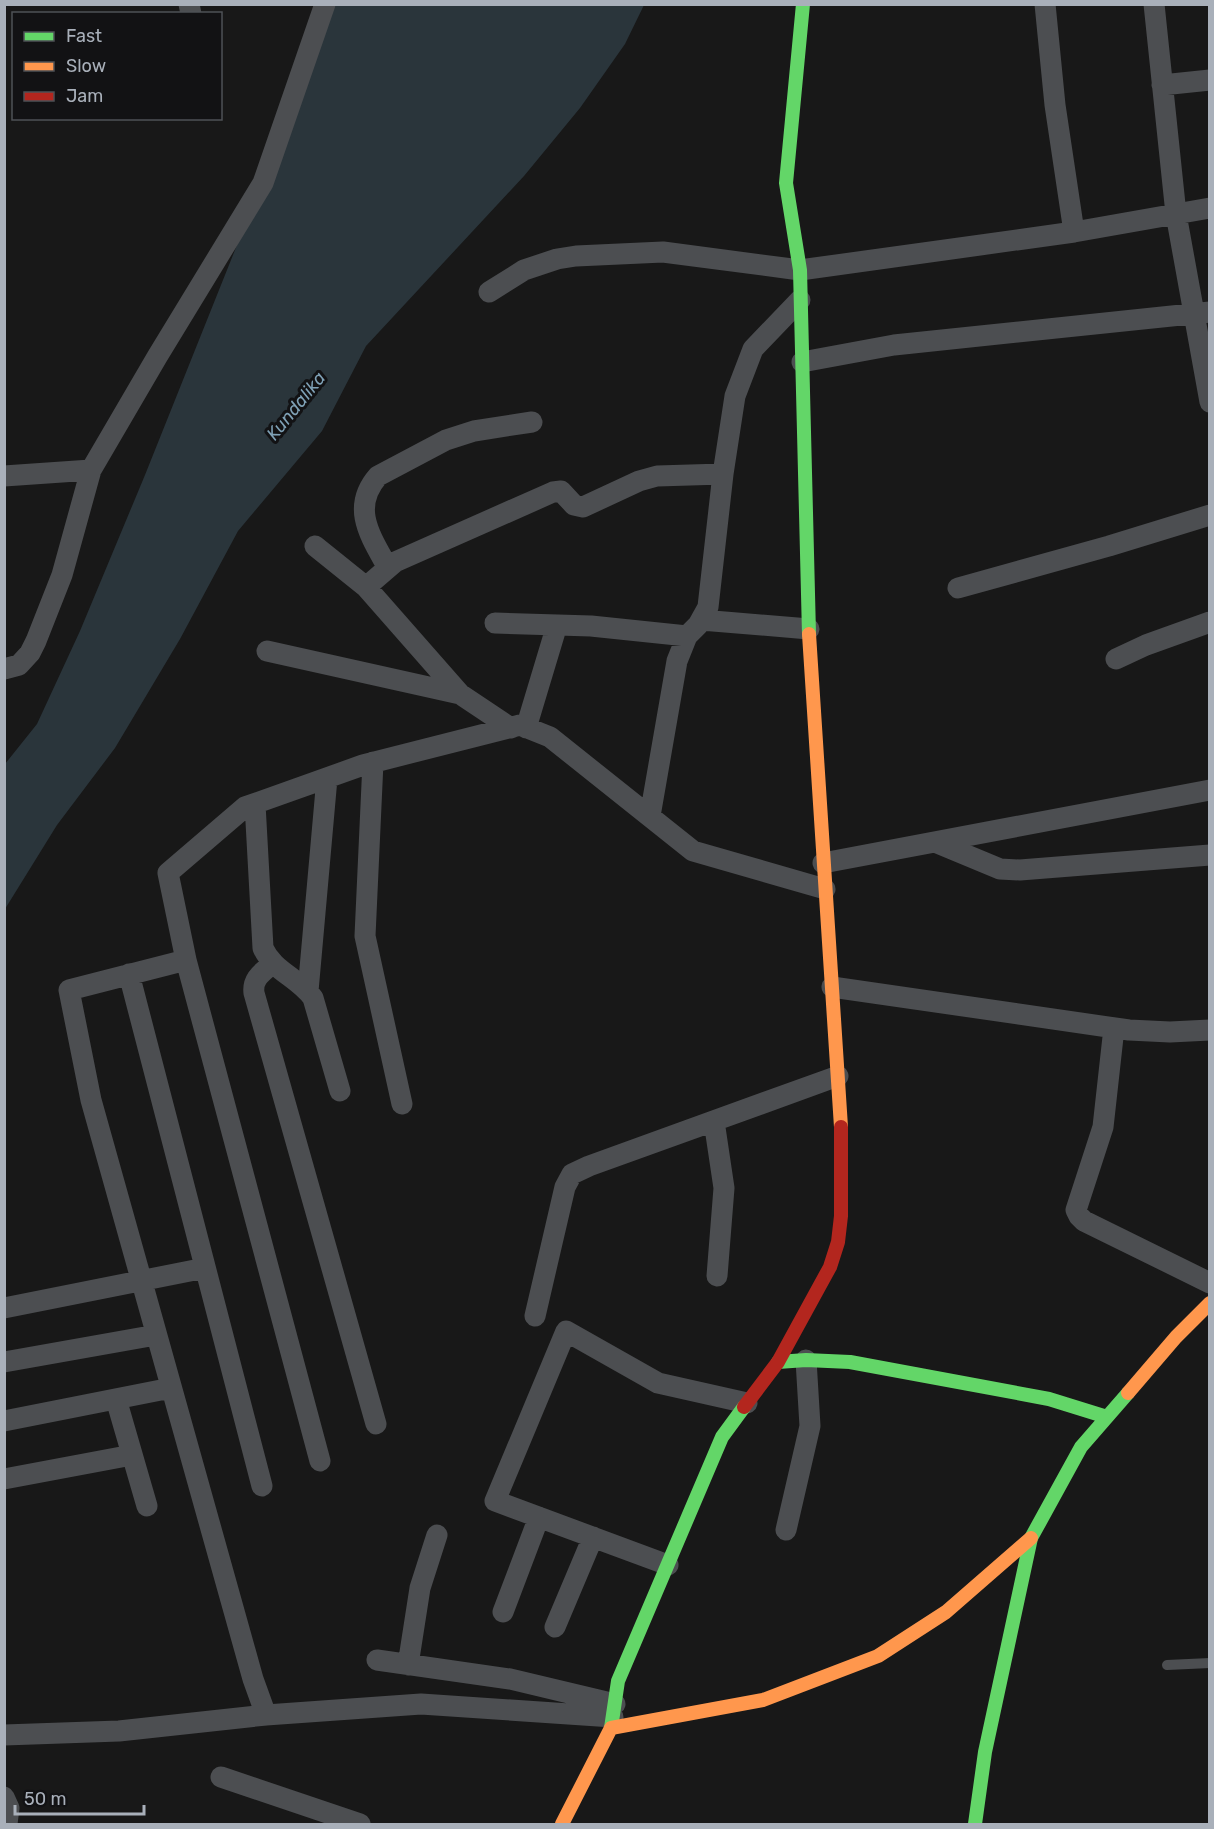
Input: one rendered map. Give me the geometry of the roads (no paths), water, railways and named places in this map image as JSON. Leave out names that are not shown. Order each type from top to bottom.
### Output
[{"type":"street","points":[[4,669],[19,665],[30,653],[36,641],[62,575],[91,470],[262,183],[325,4]]},
{"type":"street","points":[[562,1824],[613,1716],[618,1681],[722,1437],[778,1362],[830,1268],[838,1242],[841,1216],[841,1108],[809,628],[800,270],[786,183],[803,4]]},
{"type":"street","points":[[1045,4],[1055,105],[1074,231]]},
{"type":"street","points":[[1154,4],[1176,214],[1202,313],[1209,402]]},
{"type":"street","points":[[1162,85],[1209,81]]},
{"type":"street","points":[[489,292],[524,270],[557,259],[576,256],[663,252],[800,270],[1074,231],[1209,208]]},
{"type":"street","points":[[650,816],[677,661],[687,636],[701,620],[708,607],[723,474],[735,396],[753,350],[800,300]]},
{"type":"street","points":[[802,362],[886,346],[1202,313]]},
{"type":"street","points":[[388,568],[368,530],[364,513],[365,498],[370,486],[378,476],[446,440],[474,431],[532,422]]},
{"type":"street","points":[[4,476],[91,470]]},
{"type":"street","points":[[366,587],[395,562],[553,492],[561,491],[574,505],[583,507],[647,478],[667,474],[723,474]]},
{"type":"street","points":[[958,588],[1109,546],[1209,514]]},
{"type":"street","points":[[315,546],[366,587],[460,694]]},
{"type":"street","points":[[701,620],[809,628]]},
{"type":"street","points":[[1116,659],[1146,645],[1209,622]]},
{"type":"street","points":[[495,623],[591,626],[687,636]]},
{"type":"street","points":[[518,728],[557,625]]},
{"type":"street","points":[[267,651],[460,694],[518,728],[550,737],[693,851],[825,889]]},
{"type":"street","points":[[320,1461],[186,960],[168,873],[245,807],[373,762],[518,728]]},
{"type":"street","points":[[373,762],[365,936],[402,1104]]},
{"type":"street","points":[[308,991],[327,778]]},
{"type":"street","points":[[823,863],[1209,790]]},
{"type":"street","points":[[255,804],[262,940],[267,956],[308,991],[316,1004],[340,1091]]},
{"type":"street","points":[[935,842],[1000,869],[1020,870],[1209,855]]},
{"type":"street","points":[[186,960],[69,990],[91,1100],[253,1678],[266,1716]]},
{"type":"street","points":[[273,963],[255,980],[254,993],[376,1424]]},
{"type":"street","points":[[129,974],[262,1486]]},
{"type":"street","points":[[831,980],[1114,1028],[1170,1032],[1209,1030]]},
{"type":"street","points":[[1114,1028],[1100,1137],[1077,1204],[1078,1216],[1209,1283]]},
{"type":"street","points":[[535,1316],[565,1187],[572,1174],[838,1076]]},
{"type":"street","points":[[714,1121],[723,1179],[717,1276]]},
{"type":"street","points":[[4,1308],[205,1268]]},
{"type":"street","points":[[975,1824],[985,1752],[1030,1538],[1081,1447],[1176,1337],[1209,1303]]},
{"type":"street","points":[[668,1565],[495,1501],[566,1332],[658,1383],[747,1402]]},
{"type":"street","points":[[4,1362],[156,1335]]},
{"type":"street","points":[[778,1362],[806,1360],[850,1362],[1049,1399],[1107,1417]]},
{"type":"street","points":[[786,1530],[810,1426],[806,1360]]},
{"type":"street","points":[[4,1421],[171,1388]]},
{"type":"street","points":[[116,1399],[147,1506]]},
{"type":"street","points":[[4,1479],[132,1455]]},
{"type":"street","points":[[503,1612],[539,1517]]},
{"type":"street","points":[[408,1665],[420,1588],[437,1535]]},
{"type":"street","points":[[555,1627],[592,1537]]},
{"type":"street","points":[[4,1735],[119,1731],[266,1716],[421,1704],[613,1716],[763,1700],[878,1656],[946,1612],[1030,1538]]},
{"type":"street","points":[[377,1660],[510,1679],[613,1716]]},
{"type":"street","points":[[221,1777],[360,1824]]},
{"type":"street","points":[[4,1797],[9,1808],[7,1824]]},
{"type":"lane","points":[[1167,1665],[1209,1663]]},
{"type":"water","name":"Kundalika","points":[[333,5],[644,5],[625,44],[580,108],[524,176],[366,346],[322,431],[238,531],[180,639],[115,748],[57,825],[5,909],[5,764],[37,724],[80,631],[145,475]]}]
